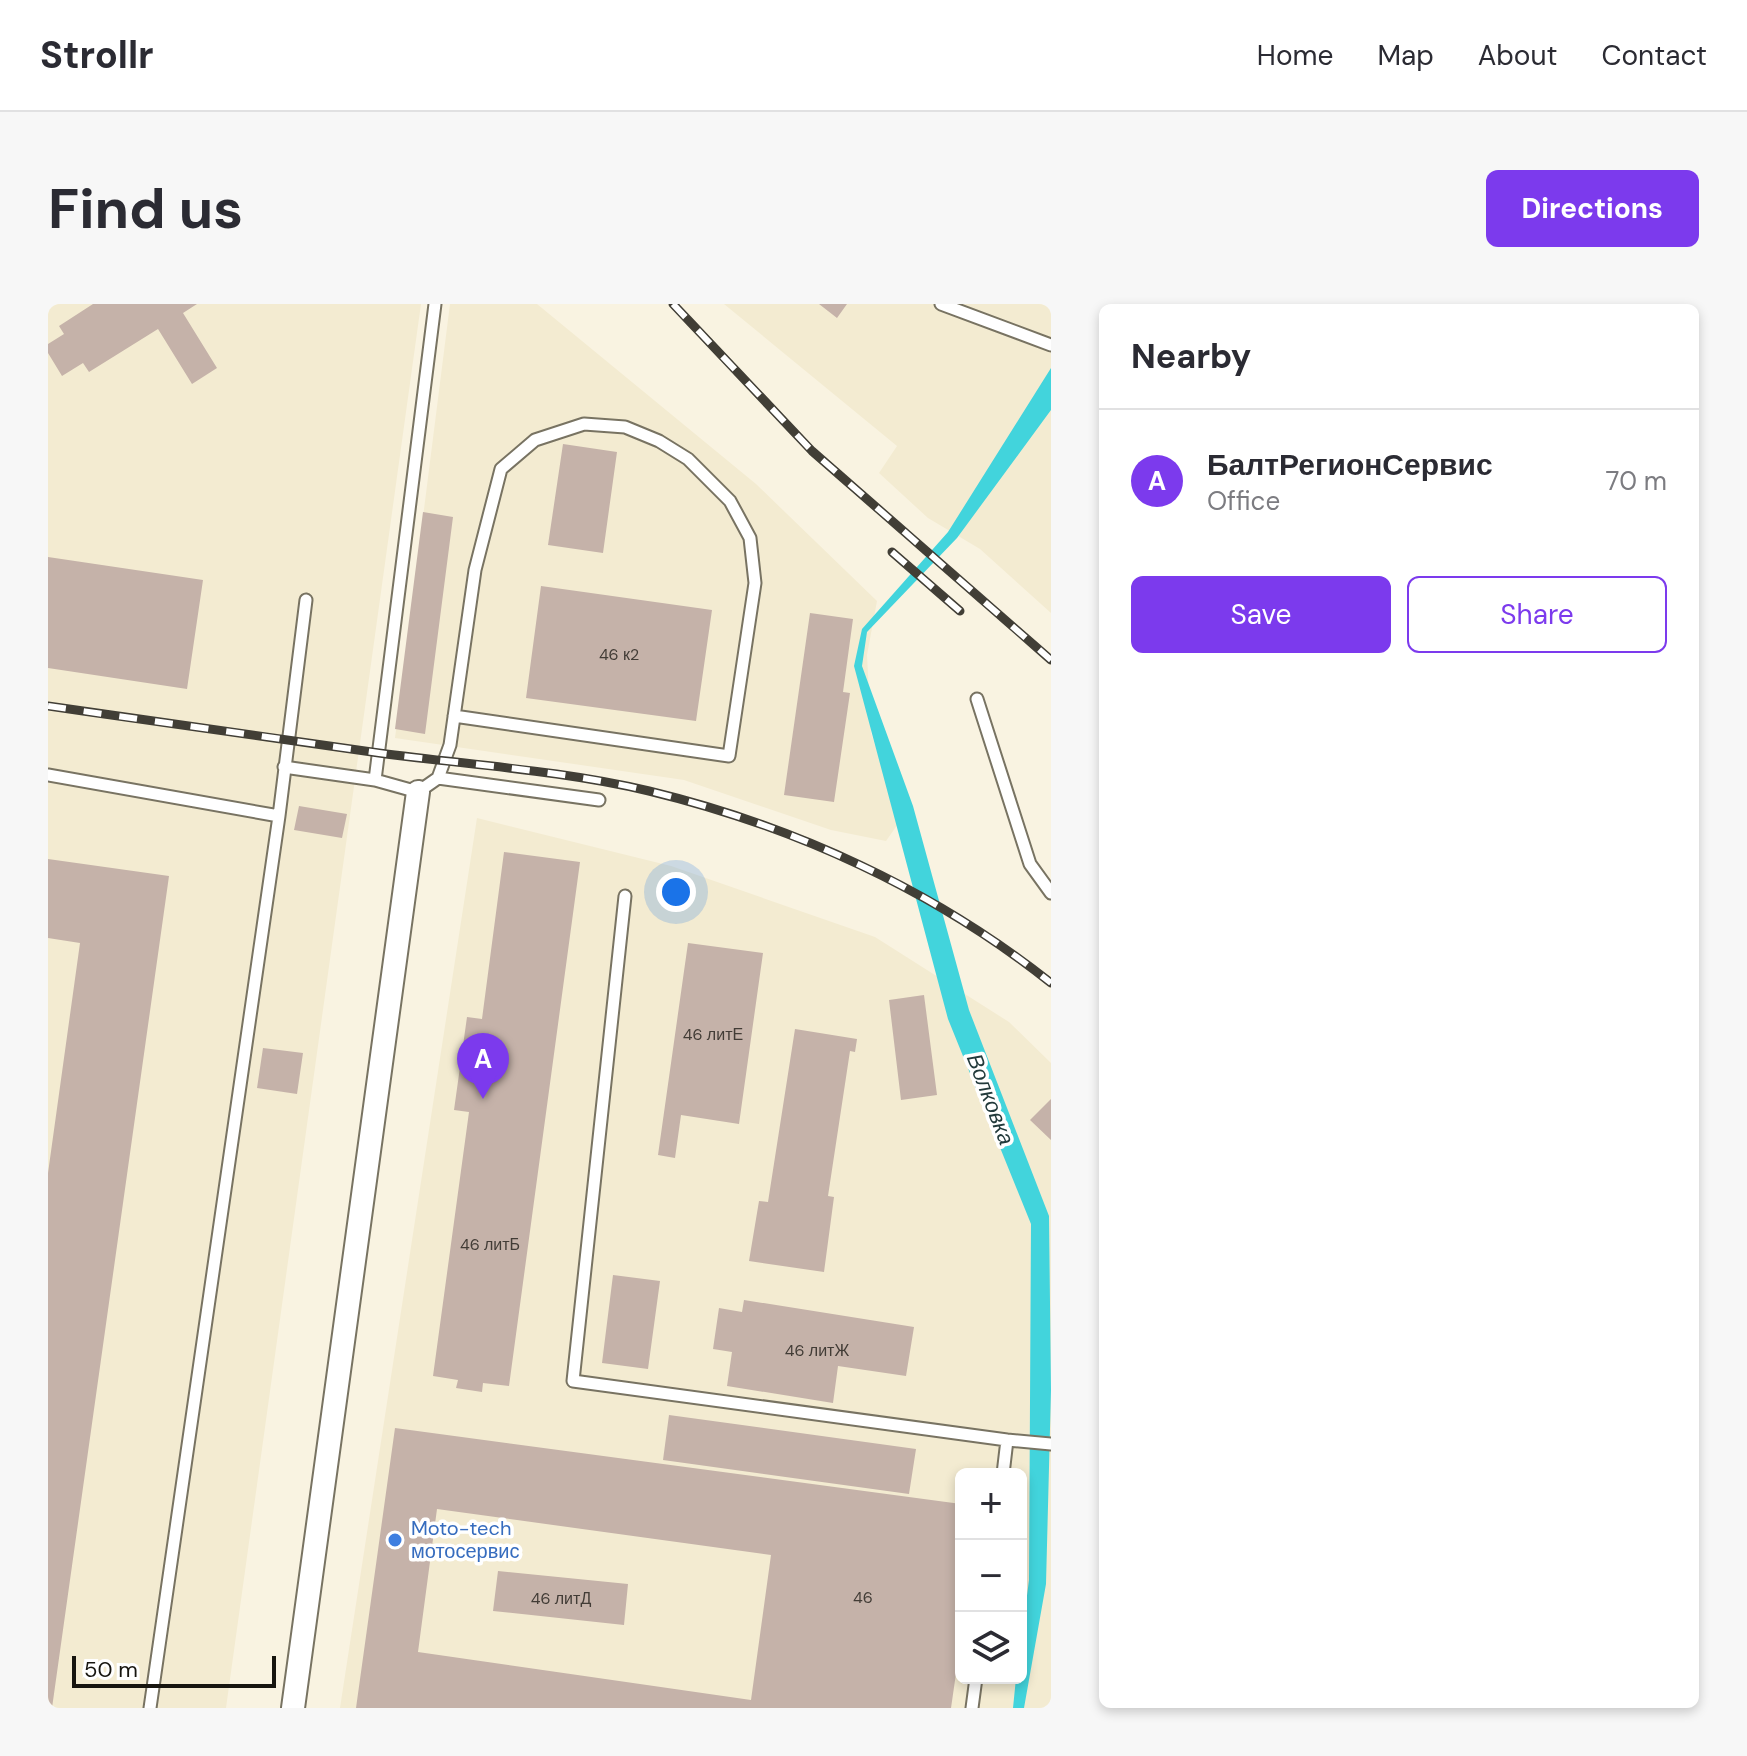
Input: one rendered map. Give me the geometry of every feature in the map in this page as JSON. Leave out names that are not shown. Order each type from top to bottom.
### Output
[{"type":"street","points":[[293,1708],[418,792]]},
{"type":"lane","points":[[375,780],[435,304]]},
{"type":"lane","points":[[943,305],[1051,345]]},
{"type":"lane","points":[[284,767],[375,780],[418,792],[438,778],[450,745],[454,716],[475,570],[501,469],[535,440],[584,424],[625,427],[659,441],[688,459],[730,501],[750,538],[755,583],[729,756],[454,716]]},
{"type":"lane","points":[[150,1708],[279,816],[306,600]]},
{"type":"lane","points":[[977,699],[1030,864],[1051,893]]},
{"type":"lane","points":[[48,775],[279,816]]},
{"type":"lane","points":[[438,778],[599,800]]},
{"type":"lane","points":[[625,896],[573,1381],[1051,1444]]},
{"type":"lane","points":[[1004,1468],[1007,1440]]},
{"type":"lane","points":[[972,1708],[975,1684]]},
{"type":"shaded area","points":[[48,304],[421,304],[226,1708],[48,1708]]},
{"type":"shaded area","points":[[450,304],[537,304],[756,484],[877,601],[867,655],[871,733],[900,821],[886,841],[831,830],[684,780],[395,738]]},
{"type":"shaded area","points":[[724,304],[1051,304],[1051,613],[980,549],[928,518],[879,473],[897,446]]},
{"type":"shaded area","points":[[477,818],[671,866],[875,937],[1009,1022],[1051,1063],[1051,1708],[340,1708]]},
{"type":"water","name":"Волковка","points":[[1051,368],[1051,410],[957,538],[867,632],[862,666],[913,806],[969,1010],[1049,1216],[1051,1390],[1046,1584],[1024,1708],[1013,1708],[1015,1684],[1027,1684],[1031,1224],[948,1019],[854,666],[862,629],[948,532]]},
{"type":"building","points":[[93,304],[197,304],[183,313],[217,368],[192,384],[158,329],[89,372],[83,363],[62,376],[48,353],[48,344],[64,334],[59,326]]},
{"type":"building","points":[[819,304],[847,304],[837,318]]},
{"type":"building","points":[[563,444],[617,452],[603,553],[548,545]]},
{"type":"building","points":[[423,512],[453,517],[425,734],[395,729]]},
{"type":"building","points":[[48,557],[203,580],[187,689],[48,668]]},
{"type":"building","points":[[541,586],[712,610],[696,721],[526,698]]},
{"type":"building","points":[[810,613],[853,619],[843,692],[850,693],[834,802],[784,795]]},
{"type":"building","points":[[299,806],[347,814],[342,838],[294,830]]},
{"type":"building","points":[[504,852],[580,862],[509,1386],[483,1383],[482,1392],[456,1388],[458,1380],[433,1376],[469,1112],[454,1110],[467,1017],[482,1019]]},
{"type":"building","points":[[48,859],[169,876],[52,1708],[48,1708],[48,1173],[80,943],[48,938]]},
{"type":"building","points":[[688,943],[763,953],[739,1124],[681,1115],[675,1158],[658,1155]]},
{"type":"building","points":[[924,995],[937,1095],[901,1100],[889,1000]]},
{"type":"building","points":[[795,1029],[857,1039],[855,1052],[850,1051],[828,1196],[834,1197],[824,1272],[749,1261],[759,1201],[768,1202]]},
{"type":"building","points":[[263,1048],[303,1053],[297,1094],[257,1088]]},
{"type":"building","points":[[1051,1099],[1051,1140],[1030,1120]]},
{"type":"building","points":[[613,1275],[660,1281],[648,1369],[602,1363]]},
{"type":"building","points":[[744,1300],[914,1327],[906,1376],[838,1366],[833,1403],[727,1386],[732,1352],[713,1349],[719,1308],[742,1312]]},
{"type":"building","points":[[669,1415],[916,1449],[909,1494],[663,1460]]},
{"type":"building","points":[[395,1428],[955,1503],[955,1680],[951,1708],[356,1708]],"holes":[[[437,1509],[771,1555],[751,1700],[418,1652]]]},
{"type":"building","points":[[498,1571],[628,1584],[624,1625],[493,1611]]},
{"type":"railway","points":[[673,304],[812,451],[1051,660]]},
{"type":"railway","points":[[892,552],[960,611]]},
{"type":"railway","points":[[48,706],[582,778],[703,805],[809,843],[911,891],[1006,949],[1051,983]]},
{"type":"place","name":"БалтРегионСервис","points":[[483,1099]]},
{"type":"place","name":"Moto-tech мотосервис","points":[[395,1540]]}]
